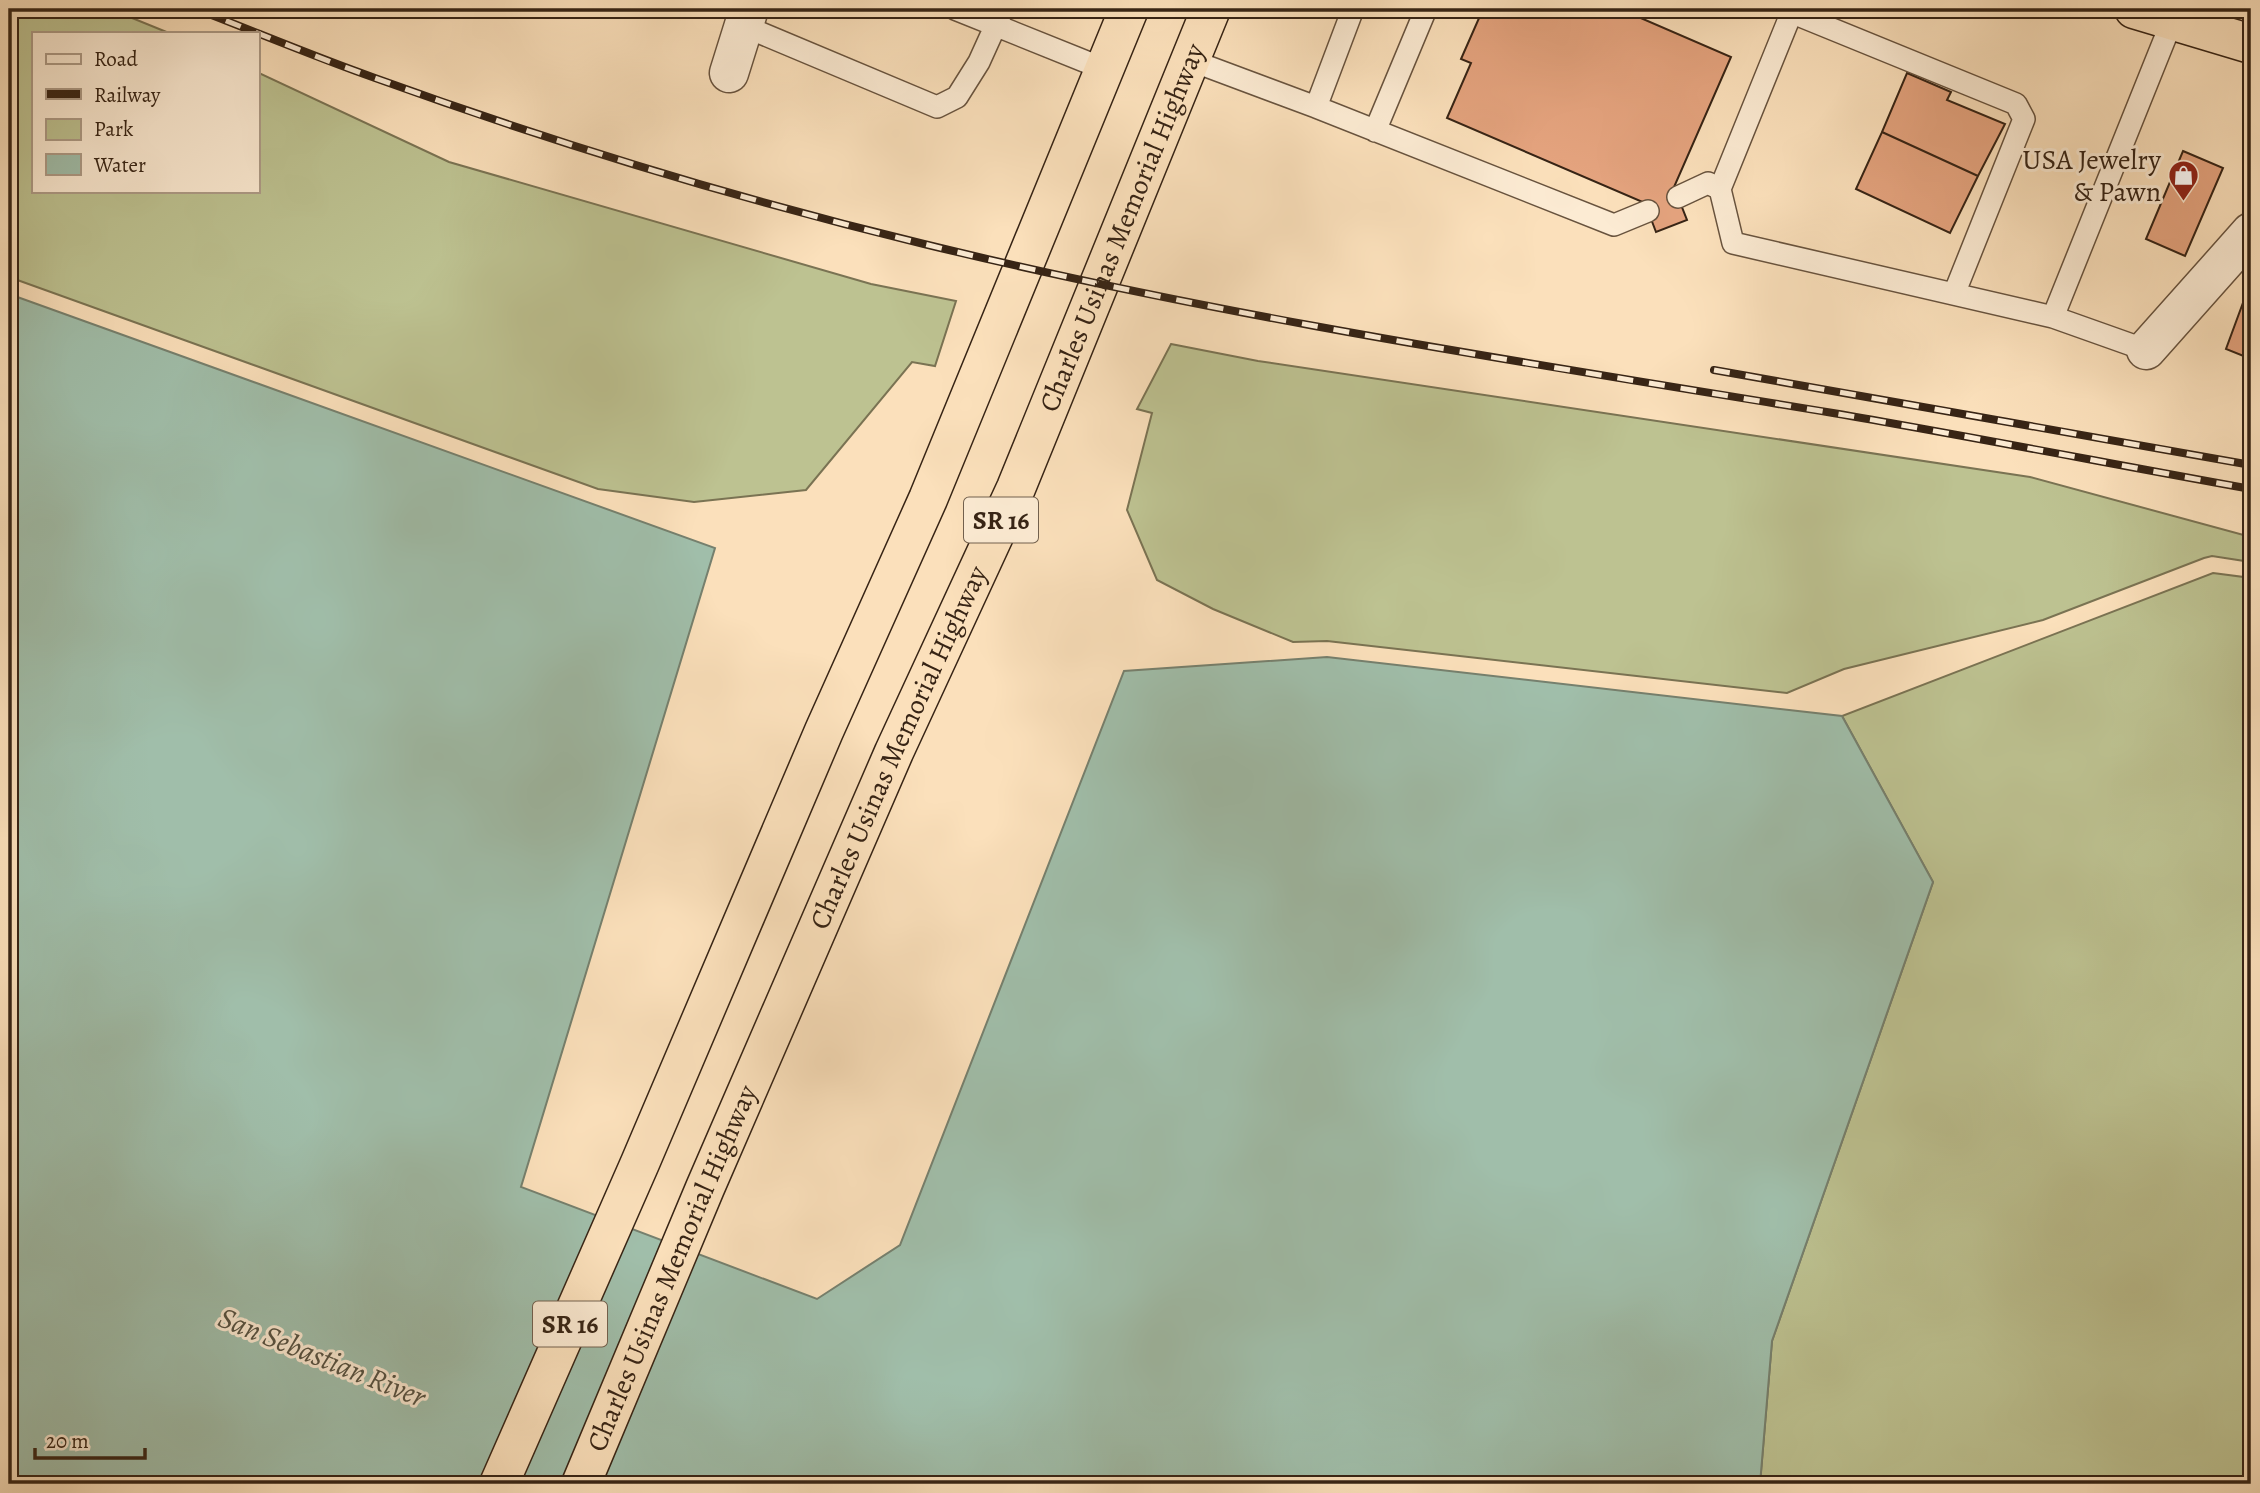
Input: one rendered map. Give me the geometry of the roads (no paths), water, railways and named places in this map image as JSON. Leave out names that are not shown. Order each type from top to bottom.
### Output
[{"type":"highway","name":"SR 16","points":[[499,1484],[640,1163],[824,731],[928,499],[1129,9]]},
{"type":"highway","name":"Charles Usinas Memorial Highway","points":[[581,1484],[705,1188],[894,752],[1016,488],[1211,9]]},
{"type":"highway","points":[[2134,9],[2251,44]]},
{"type":"street","points":[[729,73],[746,17]]},
{"type":"street","points":[[2147,350],[2251,232]]},
{"type":"lane","points":[[955,9],[999,17],[1104,69]]},
{"type":"lane","points":[[1316,107],[1353,9]]},
{"type":"lane","points":[[1375,131],[1426,9]]},
{"type":"lane","points":[[1954,295],[2024,119],[2016,104],[1789,10],[1720,189],[1733,243],[1954,295],[2053,317],[2147,350]]},
{"type":"lane","points":[[746,17],[937,107],[957,97],[979,62],[999,17]]},
{"type":"lane","points":[[2053,317],[2172,21]]},
{"type":"lane","points":[[1190,60],[1614,225],[1647,211]]},
{"type":"lane","points":[[1678,197],[1708,183],[1720,189]]},
{"type":"water","name":"San Sebastian River","points":[[9,294],[715,548],[521,1187],[817,1299],[900,1245],[1124,671],[1327,657],[1842,716],[1933,882],[1772,1341],[1760,1484],[9,1484]]},
{"type":"railway","points":[[196,9],[255,32]]},
{"type":"railway","points":[[259,33],[443,102],[716,189],[924,244],[1036,270],[1377,337],[1885,422],[2251,489]]},
{"type":"railway","points":[[1714,370],[2251,465]]},
{"type":"place","name":"USA Jewelry & Pawn","points":[[2184,203]]}]
